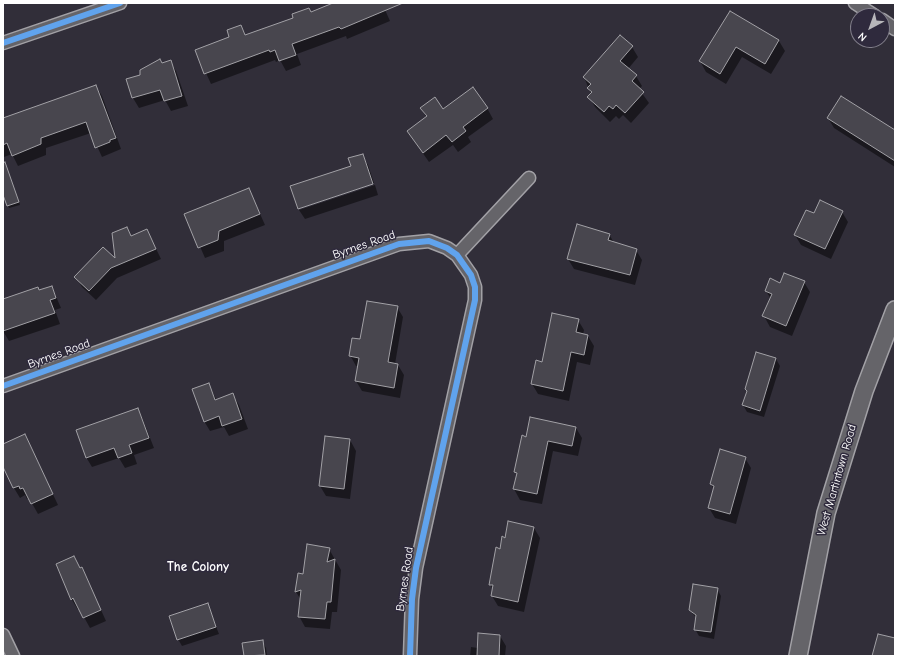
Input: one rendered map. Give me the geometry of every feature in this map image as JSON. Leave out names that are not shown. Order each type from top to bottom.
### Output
[{"type":"main road","name":"West Martintown Road","points":[[798,656],[826,513],[864,392],[895,310]]},
{"type":"street","points":[[3,43],[120,3]]},
{"type":"street","points":[[457,255],[530,178]]},
{"type":"street","name":"Byrnes Road","points":[[3,386],[399,244],[429,241],[447,248],[457,255],[471,275],[475,287],[475,300],[416,568],[412,599],[410,656]]},
{"type":"street","points":[[3,635],[13,656]]},
{"type":"building","points":[[333,3],[403,3],[341,29],[339,27],[292,44],[296,55],[279,61],[275,50],[270,52],[269,50],[204,74],[195,50],[229,37],[227,30],[241,25],[245,35],[293,18],[292,14],[309,8],[311,12]]},
{"type":"building","points":[[730,11],[779,40],[765,64],[736,47],[720,74],[699,61]]},
{"type":"building","points":[[620,35],[633,46],[620,61],[637,75],[632,81],[644,92],[625,113],[616,105],[613,109],[609,106],[604,112],[587,97],[592,92],[587,88],[591,84],[583,77]]},
{"type":"building","points":[[160,59],[162,63],[171,60],[182,96],[164,101],[160,90],[132,98],[126,79],[140,75],[140,70]]},
{"type":"building","points":[[96,85],[116,138],[110,140],[110,142],[95,148],[86,122],[41,138],[41,144],[12,156],[7,143],[3,145],[3,118]]},
{"type":"building","points":[[473,87],[488,108],[463,127],[466,131],[452,142],[446,135],[423,153],[407,131],[427,116],[420,108],[435,97],[443,109]]},
{"type":"building","points":[[841,96],[895,130],[895,161],[827,118]]},
{"type":"building","points":[[363,154],[373,184],[298,209],[290,186],[351,166],[348,158]]},
{"type":"building","points":[[5,162],[19,202],[7,206],[3,195],[3,163]]},
{"type":"building","points":[[249,188],[260,214],[219,231],[218,240],[198,248],[184,214]]},
{"type":"building","points":[[820,200],[843,211],[825,249],[794,235],[806,210],[814,213]]},
{"type":"building","points":[[577,224],[610,234],[608,240],[637,249],[630,275],[567,259]]},
{"type":"building","points":[[127,227],[131,236],[147,229],[156,249],[111,268],[89,291],[74,277],[103,247],[115,258],[112,233]]},
{"type":"building","points":[[784,273],[805,281],[786,326],[762,316],[772,294],[765,291],[770,278],[780,283]]},
{"type":"building","points":[[52,286],[56,298],[50,300],[55,313],[3,331],[3,299],[38,287],[39,290]]},
{"type":"building","points":[[367,301],[398,306],[388,362],[398,364],[394,388],[355,381],[359,358],[349,356],[352,338],[360,339]]},
{"type":"building","points":[[552,313],[579,319],[576,332],[588,335],[584,355],[571,352],[563,391],[531,384],[536,360],[542,362]]},
{"type":"building","points":[[756,352],[776,358],[760,411],[742,405],[747,391],[745,389]]},
{"type":"building","points":[[209,383],[215,400],[233,393],[242,419],[222,426],[219,416],[204,422],[192,389]]},
{"type":"building","points":[[138,408],[149,438],[129,445],[132,453],[118,458],[114,448],[86,458],[76,430]]},
{"type":"building","points":[[530,417],[576,427],[572,446],[548,441],[537,494],[513,489],[517,473],[514,472],[522,435],[526,437]]},
{"type":"building","points":[[25,434],[53,494],[31,504],[23,488],[20,489],[19,486],[13,488],[3,467],[3,444]]},
{"type":"building","points":[[325,436],[350,439],[344,489],[319,486]]},
{"type":"building","points":[[720,449],[746,457],[730,514],[708,508],[714,486],[710,484]]},
{"type":"building","points":[[508,521],[534,527],[518,602],[491,596],[493,585],[489,585],[496,547],[500,549],[502,536],[505,538]]},
{"type":"building","points":[[307,544],[330,548],[327,562],[335,559],[331,602],[327,602],[325,619],[298,617],[301,590],[295,592],[298,573],[303,574]]},
{"type":"building","points":[[74,556],[80,568],[82,567],[101,610],[83,618],[73,598],[71,600],[56,564]]},
{"type":"building","points":[[693,584],[718,588],[711,632],[694,630],[696,615],[689,610]]},
{"type":"building","points":[[208,603],[216,627],[177,640],[169,616]]},
{"type":"building","points":[[478,633],[500,635],[499,656],[477,656]]},
{"type":"building","points":[[878,634],[895,638],[895,656],[872,656]]},
{"type":"building","points":[[263,640],[265,655],[244,656],[242,643]]},
{"type":"cycle path","points":[[3,43],[120,3]]},
{"type":"cycle path","points":[[3,386],[399,244],[429,241],[447,248],[457,255],[471,275],[475,287],[475,300],[416,568],[412,599],[410,656]]},
{"type":"district","name":"The Colony","points":[[198,567]]}]
